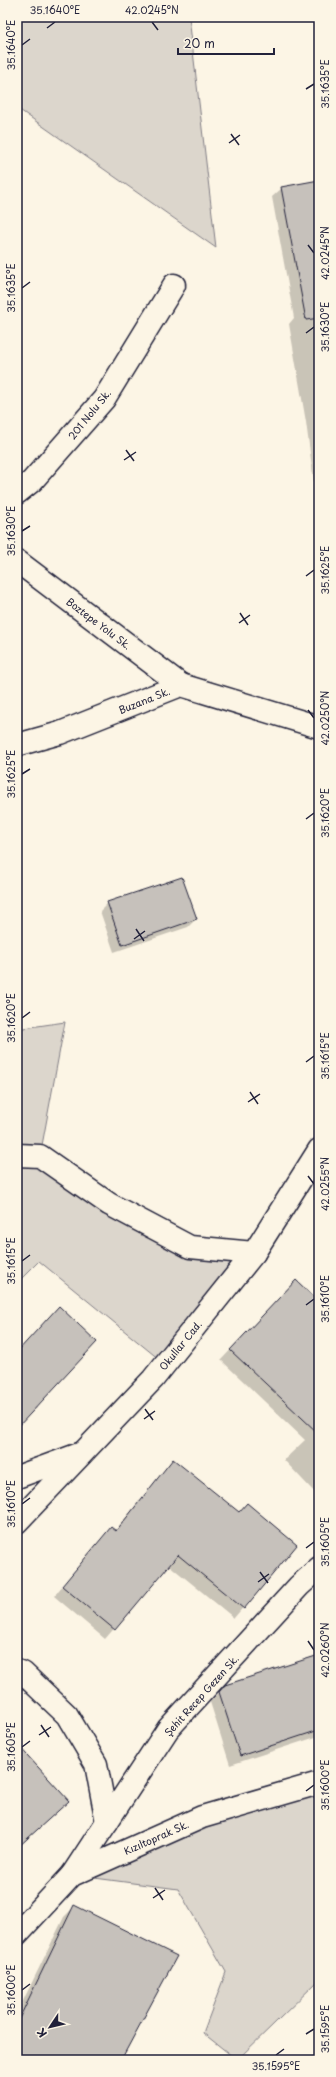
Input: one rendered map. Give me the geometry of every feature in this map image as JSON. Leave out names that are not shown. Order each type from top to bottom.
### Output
[{"type":"street","name":"201 Nolu Sk.","points":[[17,493],[32,480],[104,399],[174,285]]},
{"type":"street","name":"Boztepe Yolu Sk.","points":[[17,561],[181,685]]},
{"type":"street","name":"Buzana Sk.","points":[[17,746],[60,733],[181,685],[319,727]]},
{"type":"street","name":"Okullar Cad.","points":[[17,1522],[153,1380],[254,1253],[319,1150]]},
{"type":"street","points":[[17,1155],[40,1156],[109,1204],[190,1247],[254,1253]]},
{"type":"street","points":[[17,1476],[82,1453]]},
{"type":"street","name":"Şehit Recep Gezen Sk.","points":[[72,1875],[168,1729],[299,1586],[319,1568]]},
{"type":"street","points":[[17,1671],[23,1673],[67,1715],[96,1764],[107,1822]]},
{"type":"street","name":"Kızıltoprak Sk.","points":[[17,1934],[72,1875],[202,1817],[319,1783]]},
{"type":"shaded area","points":[[18,17],[189,17],[216,248],[17,108]]},
{"type":"shaded area","points":[[65,1022],[40,1156],[190,1247],[254,1253],[165,1364],[39,1261],[17,1283],[17,1029]]},
{"type":"shaded area","points":[[319,1783],[319,1980],[237,2060],[203,2033],[226,1972],[178,1889],[72,1875]]},
{"type":"building","points":[[319,180],[319,318],[306,320],[281,187]]},
{"type":"building","points":[[182,877],[197,919],[122,945],[107,902]]},
{"type":"building","points":[[296,1280],[319,1302],[319,1434],[230,1350]]},
{"type":"building","points":[[59,1306],[97,1342],[17,1428],[17,1352]]},
{"type":"building","points":[[173,1459],[239,1512],[247,1503],[297,1545],[244,1609],[178,1555],[115,1630],[62,1586],[111,1527],[116,1531]]},
{"type":"building","points":[[319,1655],[319,1730],[240,1756],[219,1692],[225,1685]]},
{"type":"building","points":[[17,1744],[69,1801],[17,1848]]},
{"type":"building","points":[[74,1905],[177,1956],[121,2060],[17,2060],[17,2023]]}]
